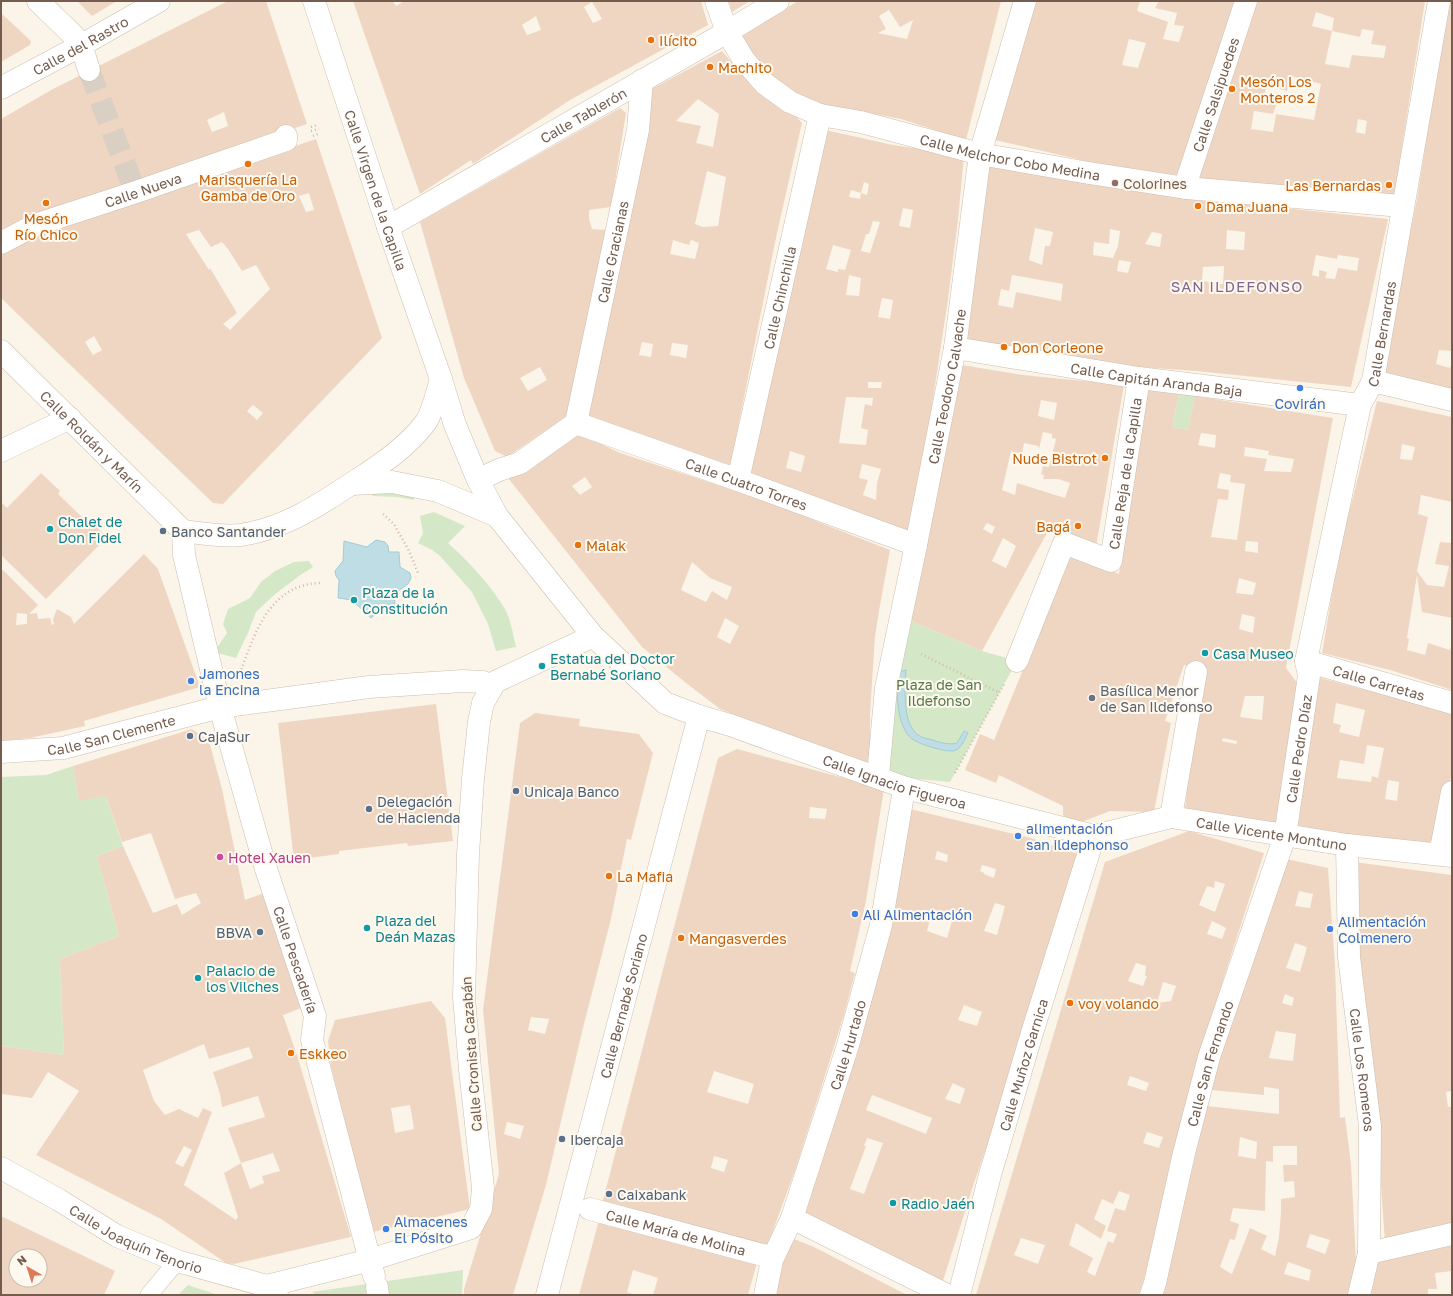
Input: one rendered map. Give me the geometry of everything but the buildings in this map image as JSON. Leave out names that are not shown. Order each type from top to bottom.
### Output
[{"type":"street","points":[[38,1],[83,54]]},
{"type":"street","name":"Calle del Rastro","points":[[1,88],[80,46],[159,1]]},
{"type":"street","name":"Calle Virgen de la Capilla","points":[[314,1],[388,227],[441,379]]},
{"type":"street","name":"Calle Melchor Cobo Medina","points":[[716,1],[727,32],[744,60],[765,84],[790,102],[820,115],[861,122],[980,154],[1089,174],[1186,188],[1402,206]]},
{"type":"street","name":"Calle Tablerón","points":[[388,227],[727,32],[778,1]]},
{"type":"street","name":"Calle Teodoro Calvache","points":[[878,775],[886,688],[955,348],[980,154],[1025,1]]},
{"type":"street","name":"Calle Salsipuedes","points":[[1186,188],[1188,177],[1246,1]]},
{"type":"street","name":"Calle Bernardas","points":[[1306,661],[1360,405],[1373,380],[1402,206],[1439,1]]},
{"type":"street","name":"Calle Gracianas","points":[[576,423],[638,130],[642,80]]},
{"type":"street","name":"Calle Chinchilla","points":[[738,480],[820,115]]},
{"type":"street","name":"Calle Nueva","points":[[1,244],[35,225],[134,187],[287,140]]},
{"type":"street","name":"Calle Capitán Aranda Baja","points":[[955,348],[1139,378],[1360,405]]},
{"type":"street","name":"Calle Roldán y Marín","points":[[1,351],[182,531]]},
{"type":"street","name":"Calle Reja de la Capilla","points":[[1017,660],[1064,543],[1111,561],[1139,378]]},
{"type":"street","points":[[441,379],[455,425],[478,480],[497,516]]},
{"type":"street","points":[[220,707],[184,555],[182,531],[239,535],[262,530],[290,521],[313,509],[352,484],[410,441],[427,420],[441,379]]},
{"type":"street","points":[[1373,380],[1452,400]]},
{"type":"street","points":[[1,451],[70,418]]},
{"type":"street","points":[[478,480],[499,470],[520,463],[576,423]]},
{"type":"street","name":"Calle Cuatro Torres","points":[[576,423],[916,545]]},
{"type":"street","points":[[352,484],[392,482],[438,491],[497,516]]},
{"type":"street","name":"Calle Ignacio Figueroa","points":[[497,516],[593,636],[665,703],[906,788],[1094,836]]},
{"type":"street","name":"Calle Cronista Cazabán","points":[[272,1290],[375,1280],[471,1228],[481,1209],[483,1188],[464,997],[468,854],[478,722],[483,703],[495,682],[593,636]]},
{"type":"street","name":"Calle Carretas","points":[[1306,661],[1452,703]]},
{"type":"street","name":"Calle Pedro Díaz","points":[[1285,836],[1309,676],[1306,661]]},
{"type":"street","points":[[1171,817],[1196,672]]},
{"type":"street","name":"Calle San Clemente","points":[[1,752],[63,748],[220,707],[369,687],[463,681],[483,682]]},
{"type":"street","name":"Calle Pescadería","points":[[220,707],[265,866],[315,1016],[312,1040],[375,1280]]},
{"type":"street","name":"Calle Bernabé Soriano","points":[[547,1295],[699,716]]},
{"type":"street","name":"Calle Hurtado","points":[[765,1295],[772,1260],[792,1218],[848,1045],[881,925],[903,795],[906,788]]},
{"type":"street","points":[[1446,855],[1452,792]]},
{"type":"street","name":"Calle Vicente Montuno","points":[[1094,836],[1171,817],[1347,845],[1446,855]]},
{"type":"street","name":"Calle Muñoz Garnica","points":[[959,1295],[990,1175],[1094,836]]},
{"type":"street","name":"Calle San Fernando","points":[[1151,1295],[1184,1152],[1209,1057],[1285,836]]},
{"type":"street","name":"Calle Los Romeros","points":[[1347,845],[1349,957],[1370,1126],[1369,1253],[1358,1295]]},
{"type":"street","name":"Calle Joaquín Tenorio","points":[[1,1168],[59,1200],[117,1236],[177,1261],[272,1290]]},
{"type":"street","name":"Calle María de Molina","points":[[590,1209],[763,1255]]},
{"type":"street","points":[[792,1218],[947,1295]]},
{"type":"street","points":[[1369,1253],[1452,1234]]},
{"type":"lane","points":[[149,1295],[177,1261]]},
{"type":"path","points":[[383,514],[394,524],[409,551],[418,573]]},
{"type":"path","points":[[220,707],[232,692],[254,633],[271,606],[298,586],[306,583],[320,583]]},
{"type":"path","points":[[895,641],[1000,693]]},
{"type":"path","points":[[954,775],[1017,660]]},
{"type":"green space","points":[[1179,394],[1195,396],[1188,430],[1172,427]]},
{"type":"green space","points":[[392,493],[415,496],[414,500],[397,497],[372,496],[373,494]]},
{"type":"green space","points":[[434,512],[465,526],[448,543],[479,574],[505,609],[512,628],[516,647],[496,651],[488,624],[472,592],[440,556],[418,543],[423,533],[420,516]]},
{"type":"green space","points":[[309,561],[313,567],[274,595],[256,612],[236,658],[214,652],[227,633],[223,624],[228,609],[250,598],[261,582],[275,571],[294,562]]},
{"type":"green space","name":"Plaza de San Ildefonso","points":[[909,620],[982,651],[1017,661],[950,782],[878,775]]},
{"type":"green space","points":[[73,766],[79,800],[106,796],[123,846],[97,856],[119,936],[60,959],[64,1055],[1,1046],[1,777],[46,775]]},
{"type":"green space","points":[[463,1270],[462,1295],[316,1295],[312,1292]]},
{"type":"green space","points":[[188,1285],[218,1295],[178,1295]]},
{"type":"water","points":[[376,540],[385,542],[388,546],[389,552],[399,552],[400,567],[410,573],[411,578],[408,584],[394,594],[395,604],[387,605],[371,618],[352,600],[338,598],[339,580],[335,571],[343,561],[344,541],[367,547]]},
{"type":"water","points":[[906,670],[905,686],[907,714],[913,730],[921,737],[948,744],[957,743],[964,731],[968,733],[958,749],[947,751],[927,746],[911,738],[907,733],[899,713],[897,692],[898,672]]},
{"type":"tunnel","points":[[89,70],[132,183]]},
{"type":"place","name":"Ilícito","points":[[651,40]]},
{"type":"place","name":"Machito","points":[[710,67]]},
{"type":"place","name":"Mesón Los Monteros 2","points":[[1232,89]]},
{"type":"place","name":"Marisquería La Gamba de Oro","points":[[248,164]]},
{"type":"place","name":"Colorines","points":[[1115,183]]},
{"type":"place","name":"Las Bernardas","points":[[1389,185]]},
{"type":"place","name":"Mesón Río Chico","points":[[46,203]]},
{"type":"place","name":"Dama Juana","points":[[1198,206]]},
{"type":"place","name":"Don Corleone","points":[[1004,347]]},
{"type":"place","name":"Covirán","points":[[1300,388]]},
{"type":"place","name":"Nude Bistrot","points":[[1105,458]]},
{"type":"place","name":"Bagá","points":[[1078,526]]},
{"type":"place","name":"Chalet de Don Fidel","points":[[50,529]]},
{"type":"place","name":"Banco Santander","points":[[163,531]]},
{"type":"place","name":"Malak","points":[[578,545]]},
{"type":"place","name":"Plaza de la Constitución","points":[[354,600]]},
{"type":"place","name":"Casa Museo","points":[[1205,653]]},
{"type":"place","name":"Estatua del Doctor Bernabé Soriano","points":[[542,666]]},
{"type":"place","name":"Jamones la Encina","points":[[191,681]]},
{"type":"place","name":"Basílica Menor de San Ildefonso","points":[[1092,698]]},
{"type":"place","name":"CajaSur","points":[[190,736]]},
{"type":"place","name":"Unicaja Banco","points":[[516,791]]},
{"type":"place","name":"Delegación de Hacienda","points":[[369,809]]},
{"type":"place","name":"alimentación san ildephonso","points":[[1018,836]]},
{"type":"place","name":"Hotel Xauen","points":[[220,857]]},
{"type":"place","name":"La Mafia","points":[[609,876]]},
{"type":"place","name":"Ali Alimentación","points":[[855,914]]},
{"type":"place","name":"Plaza del Deán Mazas","points":[[367,928]]},
{"type":"place","name":"Alimentación Colmenero","points":[[1330,929]]},
{"type":"place","name":"BBVA","points":[[260,932]]},
{"type":"place","name":"Mangasverdes","points":[[681,938]]},
{"type":"place","name":"Palacio de los Vilches","points":[[198,978]]},
{"type":"place","name":"voy volando","points":[[1070,1003]]},
{"type":"place","name":"Eskkeo","points":[[291,1053]]},
{"type":"place","name":"Ibercaja","points":[[562,1139]]},
{"type":"place","name":"Caixabank","points":[[609,1194]]},
{"type":"place","name":"Radio Jaén","points":[[893,1203]]},
{"type":"place","name":"Almacenes El Pósito","points":[[386,1229]]},
{"type":"district","name":"SAN ILDEFONSO","points":[[1237,286]]}]
